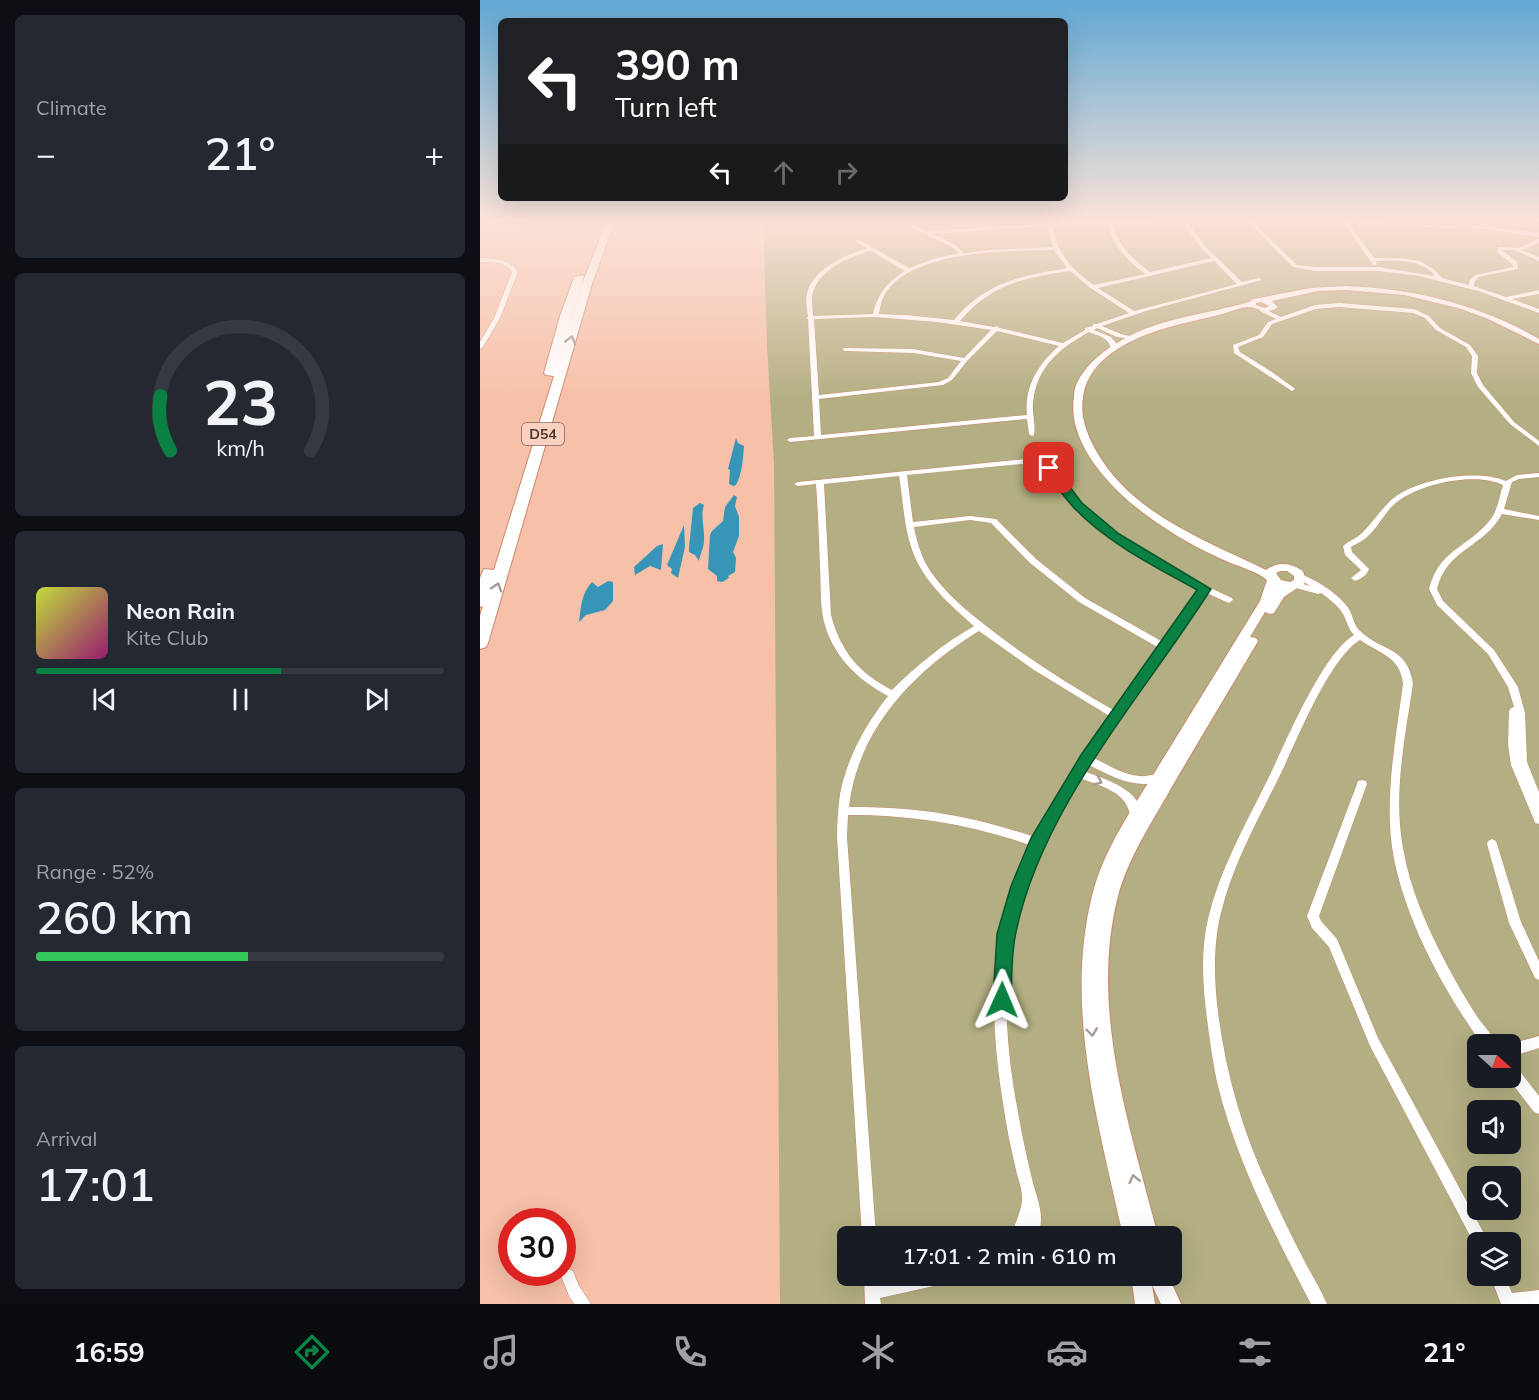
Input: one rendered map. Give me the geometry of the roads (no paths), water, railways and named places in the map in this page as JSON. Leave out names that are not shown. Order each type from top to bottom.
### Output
[{"type":"highway","name":"D54","points":[[480,602],[544,400],[565,316],[581,279]]},
{"type":"highway","name":"D54","points":[[480,643],[589,279]]},
{"type":"street","points":[[480,347],[497,318],[512,279]]},
{"type":"street","points":[[818,437],[809,294],[819,279]]},
{"type":"street","points":[[876,315],[879,300],[885,289],[899,279]]},
{"type":"street","points":[[957,321],[973,302],[998,286],[1020,279]]},
{"type":"street","points":[[1084,279],[1132,312]]},
{"type":"street","points":[[1094,287],[1128,279]]},
{"type":"street","points":[[1235,279],[1241,284]]},
{"type":"street","points":[[1440,279],[1472,286],[1539,311]]},
{"type":"street","points":[[1472,286],[1474,279]]},
{"type":"street","points":[[1032,434],[1028,400],[1034,381],[1044,364],[1063,345],[1095,325],[1132,312],[1259,280]]},
{"type":"street","points":[[1256,307],[1256,300],[1320,289],[1398,293],[1471,310],[1507,324],[1539,344]]},
{"type":"street","points":[[1482,1034],[1459,998],[1431,943],[1412,898],[1397,848],[1395,795],[1408,684],[1406,671],[1392,654],[1360,636],[1352,628],[1343,607],[1323,592],[1295,583],[1282,586],[1273,575],[1191,534],[1163,517],[1137,497],[1100,455],[1088,431],[1083,407],[1084,392],[1092,374],[1106,359],[1126,345],[1161,331],[1234,312],[1273,305],[1294,296],[1324,292],[1364,292],[1406,297],[1476,315],[1509,328],[1539,344]]},
{"type":"street","points":[[1507,298],[1537,292]]},
{"type":"street","points":[[1516,302],[1537,292]]},
{"type":"street","points":[[1264,300],[1273,305],[1283,318]]},
{"type":"street","points":[[1292,389],[1234,349],[1238,344],[1261,336],[1268,325],[1315,307],[1334,305],[1399,308],[1422,314],[1436,327],[1471,349],[1476,359],[1474,373],[1480,386],[1512,423],[1539,444]]},
{"type":"street","points":[[1283,318],[1256,307],[1131,338],[1113,348],[1086,373],[1075,396],[1078,424],[1097,462],[1128,496],[1162,522],[1197,542],[1273,575],[1290,568],[1295,583]]},
{"type":"street","points":[[809,318],[876,315],[957,321],[997,328],[1063,345]]},
{"type":"street","points":[[1095,325],[1108,332],[1131,338]]},
{"type":"street","points":[[815,397],[937,385],[950,379],[965,360],[997,328]]},
{"type":"street","points":[[1087,329],[1112,341],[1113,348]]},
{"type":"street","points":[[1102,335],[1108,332]]},
{"type":"street","points":[[845,349],[900,350],[965,360]]},
{"type":"street","points":[[790,440],[1029,417]]},
{"type":"street","points":[[798,484],[1066,457]]},
{"type":"street","points":[[1045,460],[1069,495],[1089,516],[1132,549],[1204,589],[1229,600]]},
{"type":"street","points":[[903,475],[917,553],[929,574],[981,626],[1052,678],[1117,716]]},
{"type":"street","points":[[1539,475],[1517,477],[1507,484],[1498,513],[1490,525],[1450,558],[1433,589],[1440,603],[1491,652],[1513,687],[1520,713],[1522,762],[1539,805]]},
{"type":"street","points":[[1355,578],[1365,569],[1348,553],[1347,546],[1364,536],[1384,510],[1399,497],[1422,486],[1448,479],[1491,478],[1507,484]]},
{"type":"street","points":[[820,482],[827,615],[832,636],[841,655],[854,670],[870,683],[893,695]]},
{"type":"street","points":[[1539,518],[1498,513],[1487,520],[1442,558],[1430,576],[1428,589],[1434,603],[1480,648],[1506,685],[1514,708],[1513,744],[1516,765],[1539,820]]},
{"type":"street","points":[[911,525],[970,518],[993,521],[1034,561],[1082,600],[1164,647]]},
{"type":"street","points":[[1131,1226],[1097,1070],[1089,1007],[1089,963],[1093,924],[1100,890],[1117,847],[1266,601],[1271,590],[1273,575]]},
{"type":"street","points":[[1146,1226],[1115,1095],[1102,1016],[1100,969],[1106,916],[1122,865],[1137,835],[1278,597],[1295,583]]},
{"type":"street","points":[[1033,1226],[1034,1216],[1006,1086],[1002,985],[1006,934],[1012,910],[1037,843],[1078,773],[1204,589]]},
{"type":"street","points":[[868,1226],[842,837],[846,789],[856,756],[873,723],[893,695],[928,661],[981,626]]},
{"type":"street","points":[[1319,1304],[1257,1182],[1230,1107],[1220,1070],[1212,1018],[1210,947],[1216,910],[1226,880],[1296,732],[1342,650],[1360,636]]},
{"type":"street","points":[[1087,759],[1134,780],[1145,782],[1159,778]]},
{"type":"street","points":[[1078,773],[1124,793],[1132,801],[1135,817]]},
{"type":"street","points":[[1362,784],[1312,916],[1316,924],[1334,943],[1374,1042],[1476,1232]]},
{"type":"street","points":[[843,811],[895,810],[928,813],[997,828],[1037,843]]},
{"type":"street","points":[[1492,844],[1515,922],[1539,974]]},
{"type":"street","points":[[1521,1048],[1539,1042]]},
{"type":"street","points":[[1521,1084],[1539,1107]]},
{"type":"street","points":[[1021,1226],[1029,1201]]},
{"type":"street","points":[[572,1286],[583,1304]]},
{"type":"street","points":[[873,1298],[914,1286]]},
{"type":"street","points":[[1143,1286],[1145,1304]]},
{"type":"street","points":[[1163,1286],[1171,1304]]},
{"type":"street","points":[[1502,1286],[1509,1302],[1539,1298]]},
{"type":"water","points":[[736,438],[738,443],[744,446],[743,462],[740,476],[736,485],[733,486],[729,484],[730,470],[728,469]]},
{"type":"water","points":[[734,495],[737,497],[735,506],[739,517],[739,536],[733,552],[736,558],[735,572],[722,582],[717,581],[717,576],[708,569],[710,535],[723,521],[725,507]]},
{"type":"water","points":[[700,503],[704,505],[702,513],[704,536],[699,561],[689,552],[689,547],[693,508]]},
{"type":"water","points":[[684,525],[685,547],[678,578],[671,573],[672,569],[667,565]]},
{"type":"water","points":[[663,544],[661,570],[650,566],[635,575],[634,567],[657,546]]},
{"type":"water","points":[[608,581],[613,582],[613,601],[605,610],[586,615],[579,622],[582,601],[588,587],[592,582],[598,587]]}]
